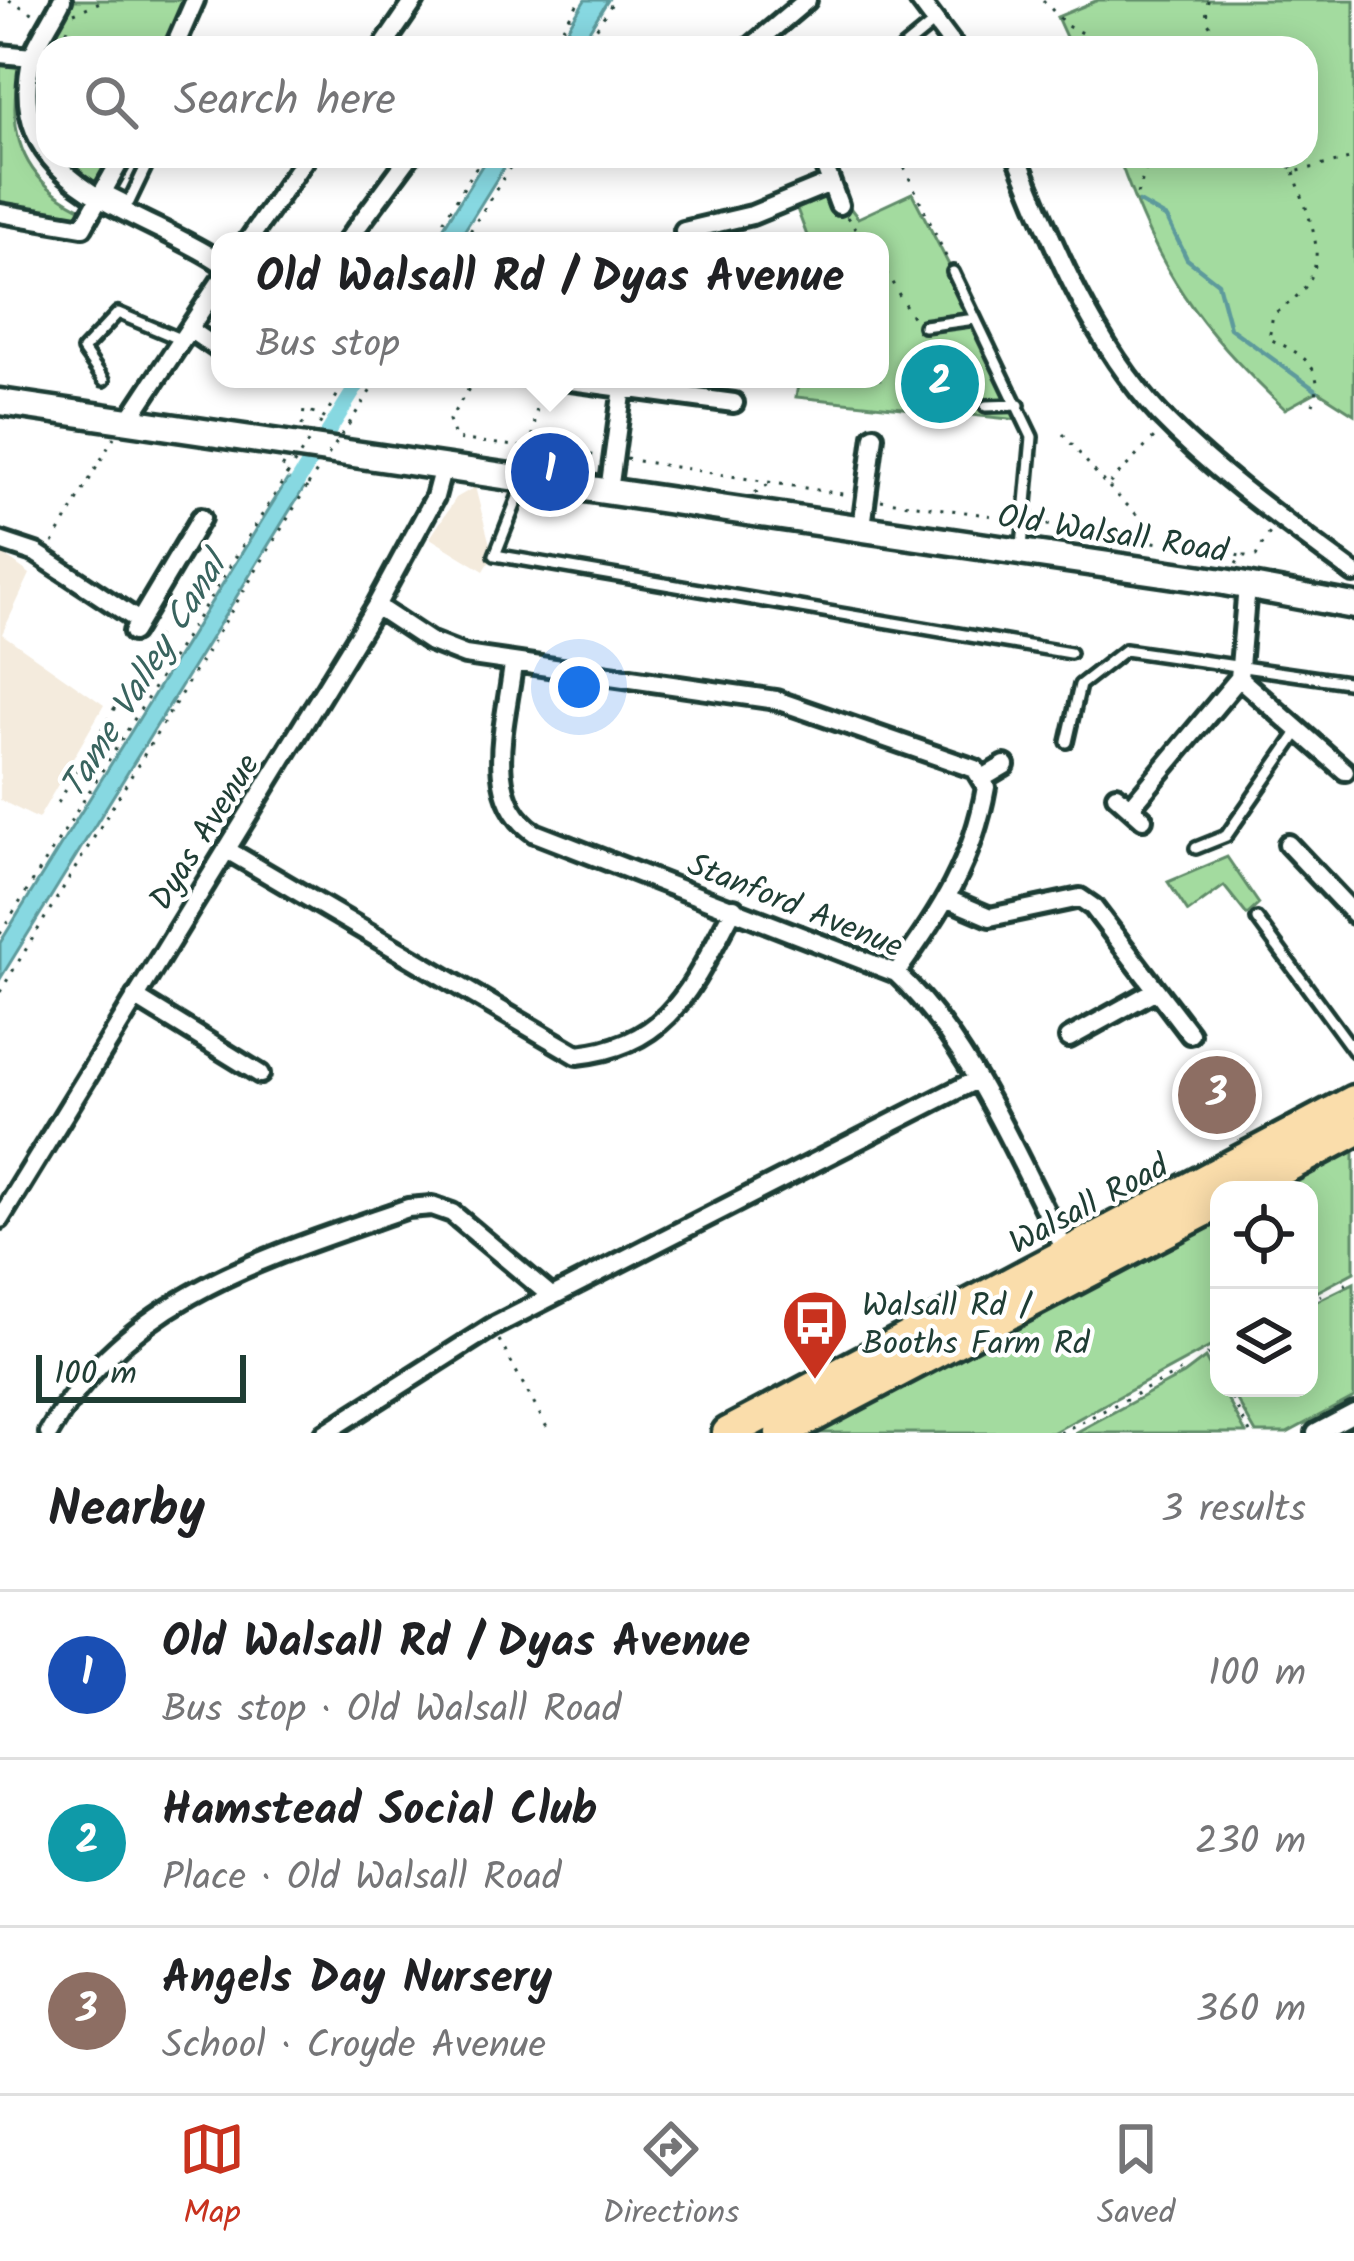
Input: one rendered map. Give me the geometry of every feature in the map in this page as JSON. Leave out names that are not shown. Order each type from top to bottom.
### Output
[{"type":"highway","name":"Walsall Road","points":[[728,1433],[1354,1101]]},
{"type":"highway","points":[[1260,1181],[1354,1131]]},
{"type":"highway","name":"Walsall Road","points":[[781,1433],[1210,1207]]},
{"type":"main road","name":"Old Walsall Road","points":[[0,402],[862,527],[1354,605]]},
{"type":"street","points":[[44,36],[62,0]]},
{"type":"street","points":[[179,36],[195,0]]},
{"type":"street","points":[[390,36],[415,0]]},
{"type":"street","points":[[764,36],[807,0]]},
{"type":"street","points":[[920,0],[947,36]]},
{"type":"street","points":[[36,50],[26,124],[36,148]]},
{"type":"street","points":[[0,54],[32,57]]},
{"type":"street","points":[[52,168],[70,187],[103,196],[211,256]]},
{"type":"street","points":[[0,213],[83,227],[117,168]]},
{"type":"street","points":[[254,232],[299,168]]},
{"type":"street","points":[[354,232],[400,168]]},
{"type":"street","points":[[825,168],[839,206]]},
{"type":"street","points":[[1022,168],[1047,230],[1095,322],[1137,386],[1199,452],[1354,574]]},
{"type":"street","points":[[681,228],[752,215],[830,183]]},
{"type":"street","points":[[126,420],[211,296]]},
{"type":"street","points":[[186,334],[211,346]]},
{"type":"street","points":[[609,491],[623,388]]},
{"type":"street","points":[[652,388],[734,403]]},
{"type":"street","points":[[862,527],[874,436]]},
{"type":"street","name":"Dyas Avenue","points":[[0,1219],[376,606],[435,496],[443,467]]},
{"type":"street","points":[[0,541],[44,559],[140,619],[202,518]]},
{"type":"street","points":[[1130,807],[1240,671],[1236,584]]},
{"type":"street","points":[[376,606],[430,641],[513,664],[776,700],[975,769],[983,778],[982,814],[950,900],[896,974]]},
{"type":"street","name":"Stanford Avenue","points":[[513,664],[500,779],[517,820],[896,974],[922,997],[974,1081],[1068,1255]]},
{"type":"street","points":[[1240,671],[1345,771]]},
{"type":"street","points":[[983,778],[1005,765]]},
{"type":"street","points":[[1288,844],[1354,914]]},
{"type":"street","points":[[227,850],[577,1054],[634,1042],[663,1025],[734,908]]},
{"type":"street","points":[[950,900],[990,916],[1080,898],[1093,907],[1190,1034]]},
{"type":"street","points":[[1068,1038],[1156,990]]},
{"type":"street","points":[[135,997],[260,1074]]},
{"type":"street","points":[[325,1433],[492,1327],[974,1081]]},
{"type":"street","points":[[50,1433],[71,1395],[175,1300],[235,1268],[408,1208],[432,1206],[452,1213],[551,1296]]},
{"type":"street","points":[[1316,1433],[1354,1414]]},
{"type":"lane","points":[[918,36],[936,21]]},
{"type":"lane","points":[[103,196],[129,202],[145,168]]},
{"type":"lane","points":[[952,272],[1032,437],[1022,552]]},
{"type":"lane","points":[[104,380],[83,350],[118,313],[186,334]]},
{"type":"lane","points":[[924,326],[974,320]]},
{"type":"lane","points":[[986,406],[1019,405]]},
{"type":"lane","points":[[525,480],[495,555],[1070,653]]},
{"type":"lane","points":[[1067,742],[1080,685],[1125,650],[1240,671],[1354,683]]},
{"type":"lane","points":[[1196,848],[1226,836],[1299,731]]},
{"type":"lane","points":[[1257,919],[1354,1051]]},
{"type":"path","points":[[558,36],[580,0]]},
{"type":"path","points":[[592,36],[614,0]]},
{"type":"path","points":[[1043,0],[1067,26],[1088,36]]},
{"type":"path","points":[[1208,0],[1206,19],[1217,36]]},
{"type":"path","points":[[51,23],[81,36]]},
{"type":"path","points":[[1318,166],[1354,158]]},
{"type":"path","points":[[437,232],[476,168]]},
{"type":"path","points":[[470,232],[510,168]]},
{"type":"path","points":[[904,168],[952,272]]},
{"type":"path","points":[[1137,194],[1146,168]]},
{"type":"path","points":[[1291,168],[1319,266],[1312,282],[1274,314],[1269,339],[1300,352],[1312,365],[1318,391],[1313,404]]},
{"type":"path","points":[[1294,172],[1311,168]]},
{"type":"path","points":[[839,206],[857,232]]},
{"type":"path","points":[[889,277],[915,322],[924,326]]},
{"type":"path","points":[[0,934],[341,388]]},
{"type":"path","points":[[0,992],[308,485],[372,388]]},
{"type":"path","name":"Old Walsall Road","points":[[469,388],[449,420],[456,439],[614,457],[1241,556]]},
{"type":"path","points":[[530,450],[540,388]]},
{"type":"path","points":[[302,426],[304,410],[324,417]]},
{"type":"path","points":[[44,559],[126,420]]},
{"type":"path","points":[[1063,434],[1139,517]]},
{"type":"path","points":[[1107,486],[1155,437]]},
{"type":"path","points":[[752,496],[774,481]]},
{"type":"path","points":[[1236,584],[1241,556],[1256,556],[1279,517]]},
{"type":"path","points":[[58,803],[161,630]]},
{"type":"path","points":[[148,654],[169,664]]},
{"type":"path","points":[[1344,1285],[1354,1280]]},
{"type":"path","points":[[1318,1296],[1322,1294]]},
{"type":"path","points":[[492,1327],[550,1433]]},
{"type":"path","points":[[1060,1433],[1187,1368]]},
{"type":"path","points":[[1231,1397],[1250,1433]]},
{"type":"shaded area","points":[[475,487],[493,556],[484,571],[430,538],[456,498]]},
{"type":"shaded area","points":[[0,552],[30,574],[2,634],[104,705],[38,819],[0,800]]},
{"type":"green space","points":[[67,0],[188,0],[171,36],[50,36]]},
{"type":"green space","points":[[1098,0],[1354,0],[1354,414],[1318,391],[1285,409],[1226,350],[1165,265],[1123,168],[1318,168],[1318,36],[1066,36],[1057,17]]},
{"type":"green space","points":[[0,59],[22,59],[15,107],[22,149],[45,184],[86,211],[82,222],[0,207]]},
{"type":"green space","points":[[36,77],[36,131],[32,105]]},
{"type":"green space","points":[[59,168],[106,168],[93,191]]},
{"type":"green space","points":[[912,193],[1029,421],[796,397],[798,388],[889,388],[889,232],[806,232],[797,209],[828,196],[834,215],[851,209],[858,218]]},
{"type":"green space","points":[[1227,857],[1259,904],[1247,915],[1224,886],[1188,912],[1168,882]]},
{"type":"green space","points":[[1354,1150],[1354,1272],[1318,1291],[1318,1181],[1295,1181]]},
{"type":"green space","points":[[1210,1227],[1210,1347],[1052,1433],[818,1433]]},
{"type":"green space","points":[[1354,1283],[1354,1397],[1287,1433],[1256,1433],[1235,1397],[1318,1397],[1318,1301]]},
{"type":"green space","points":[[1205,1358],[1210,1367],[1210,1397],[1226,1397],[1246,1433],[1075,1433]]},
{"type":"water","points":[[585,0],[608,0],[586,36],[562,36]]},
{"type":"water","points":[[481,168],[504,168],[464,232],[441,232]]},
{"type":"water","points":[[287,480],[298,481],[303,489],[0,979],[0,943]]},
{"type":"waterway","points":[[1139,202],[1167,218],[1187,259],[1218,283],[1230,328],[1317,391]]},
{"type":"waterway","points":[[290,494],[355,388]]},
{"type":"place","name":"Hamstead Social Club","points":[[940,384]]},
{"type":"place","name":"Old Walsall Rd / Dyas Avenue","points":[[550,472]]},
{"type":"place","name":"Angels Day Nursery","points":[[1217,1095]]},
{"type":"place","name":"Walsall Rd / Booths Farm Rd","points":[[815,1382]]},
{"type":"water label","name":"Tame Valley Canal","points":[[142,675]]}]
